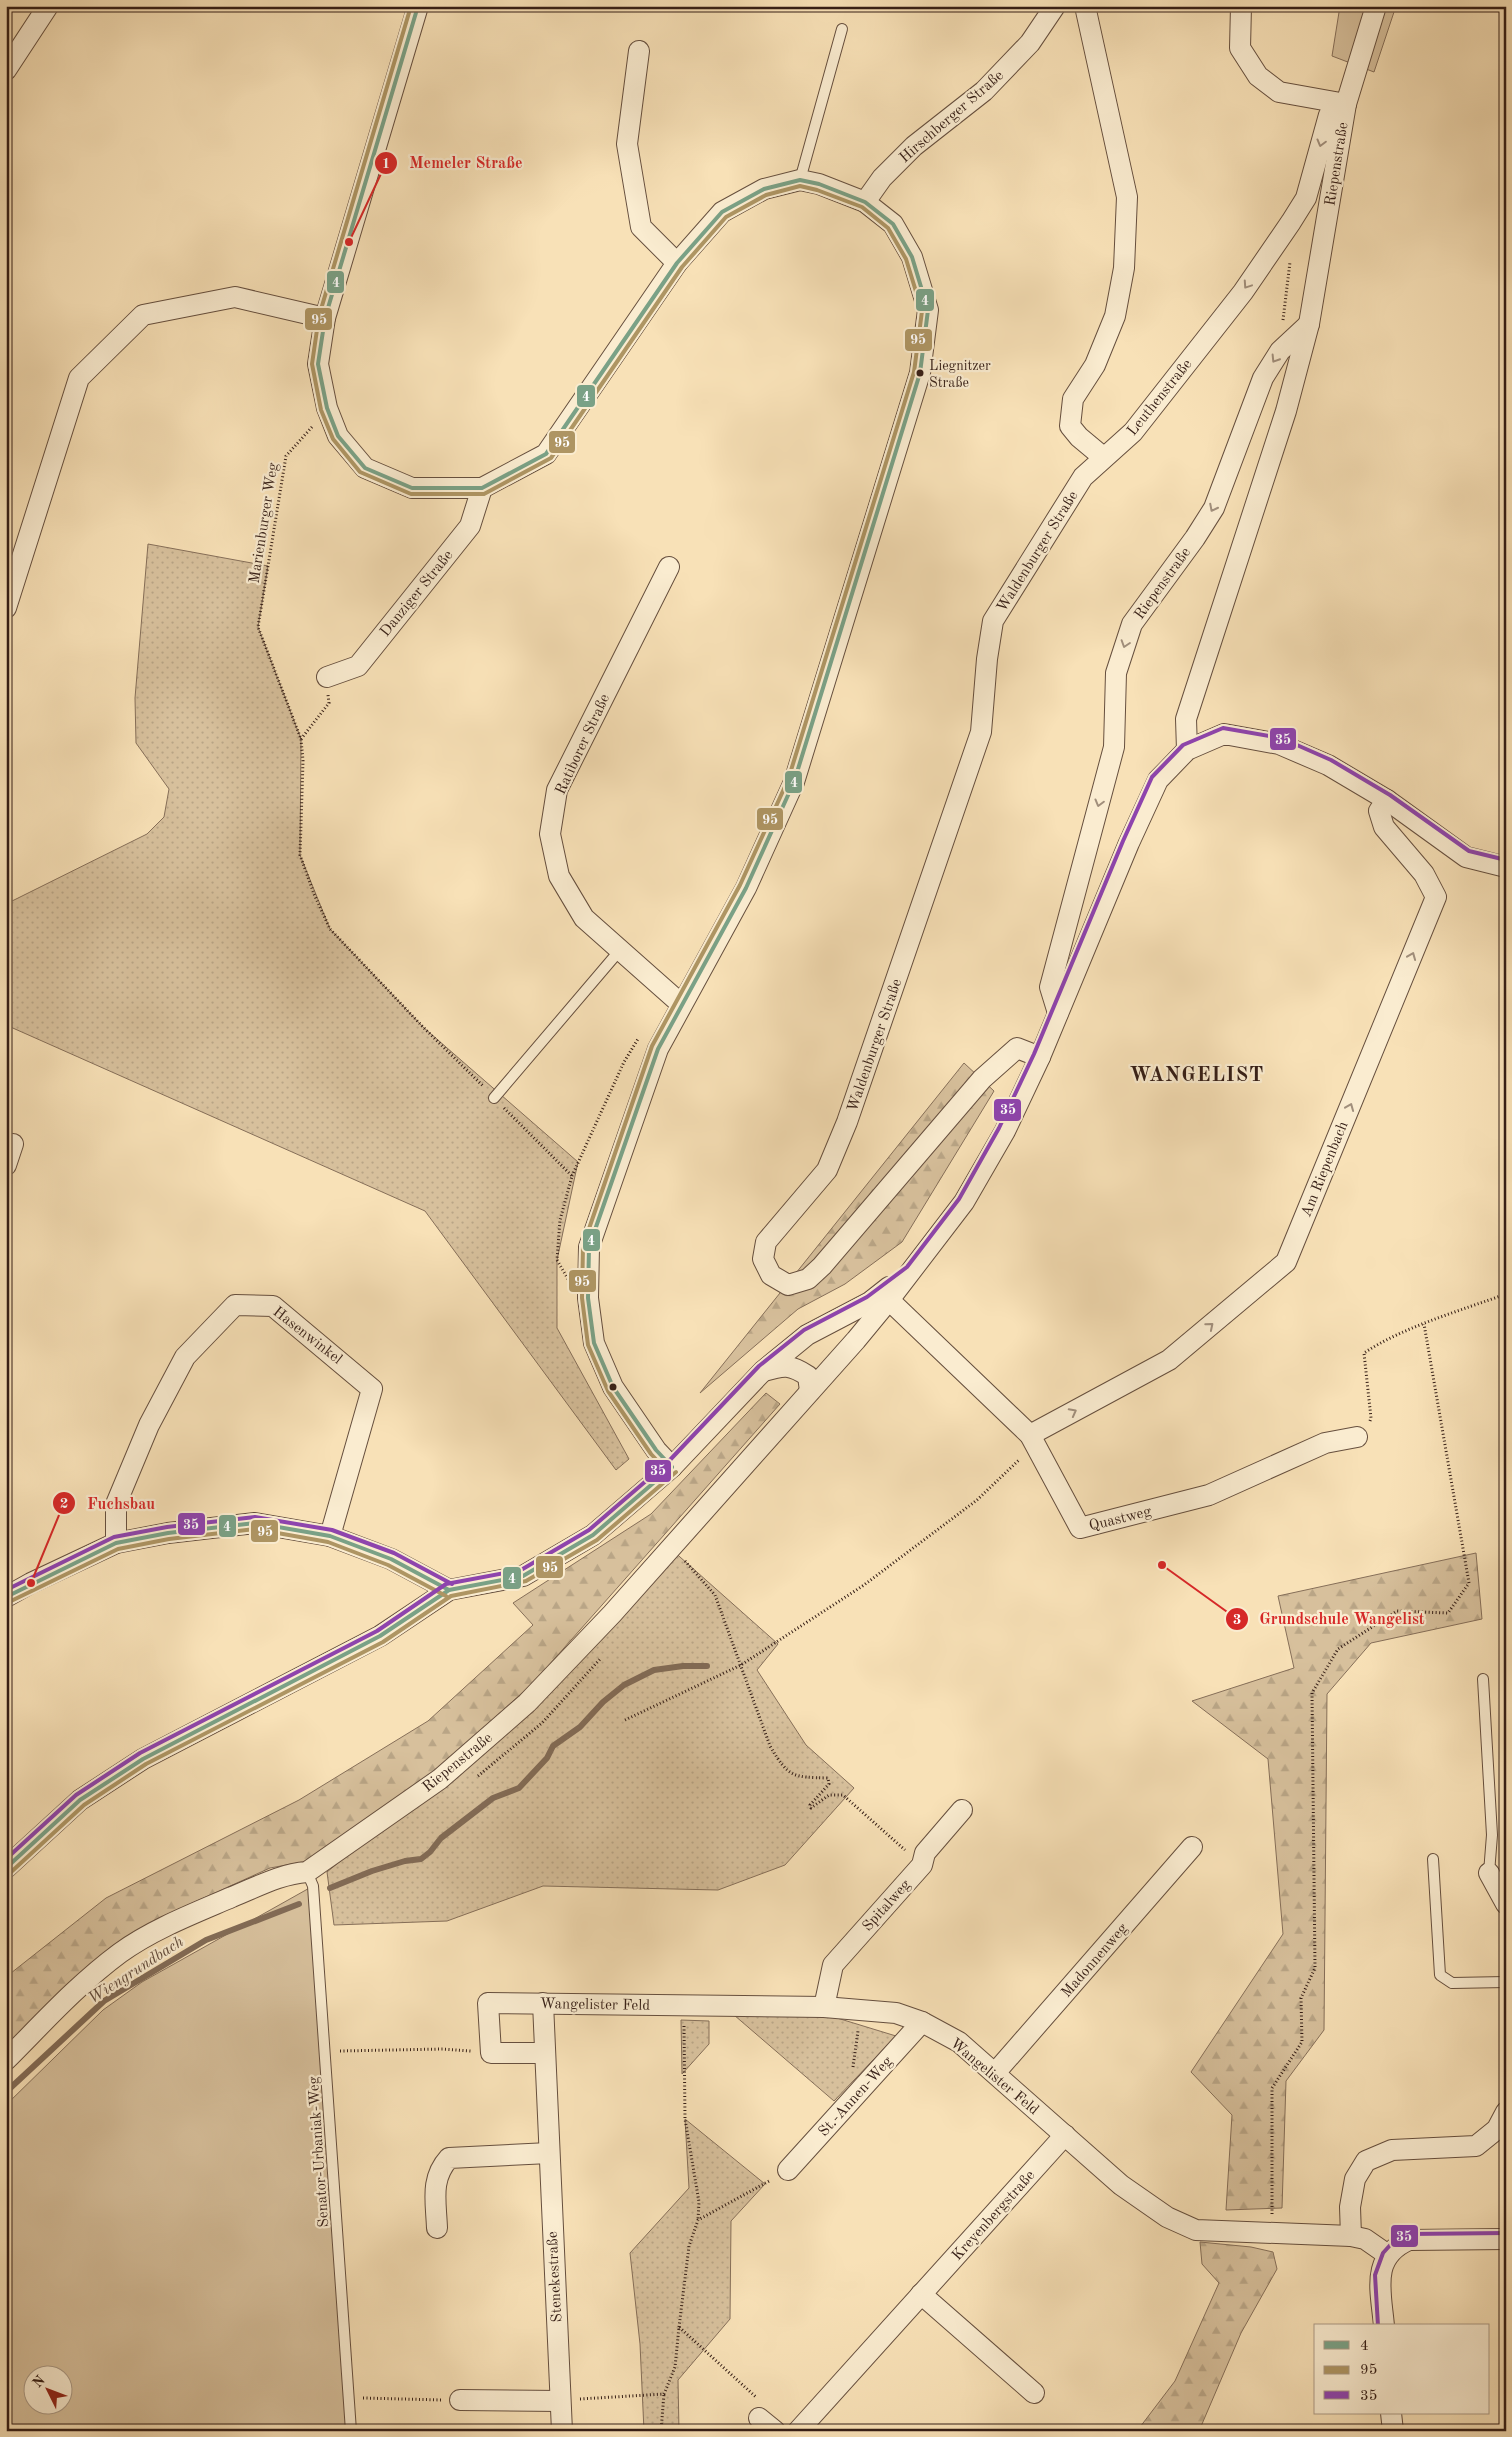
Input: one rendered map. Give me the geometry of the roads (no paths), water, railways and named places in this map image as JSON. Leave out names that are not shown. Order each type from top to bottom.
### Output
[{"type":"street","points":[[6,70],[48,6]]},
{"type":"street","points":[[418,6],[325,318],[318,364],[328,408],[338,436],[365,468],[412,488],[482,488],[546,454],[677,263],[722,212],[764,189],[800,180],[820,184],[865,202],[892,224],[912,257],[928,310],[920,373],[794,782],[746,888],[680,1004],[658,1048],[590,1247],[588,1298],[594,1343],[613,1388],[656,1450],[672,1467]]},
{"type":"street","name":"Hirschberger Straße","points":[[865,202],[882,178],[914,146],[984,91],[1030,43],[1055,6]]},
{"type":"street","points":[[1085,6],[1127,197],[1124,268],[1115,316],[1095,365],[1073,399],[1070,426],[1079,437],[1103,457]]},
{"type":"street","points":[[1241,6],[1240,48],[1258,76],[1279,92],[1346,104]]},
{"type":"street","name":"Riepenstraße","points":[[6,2060],[84,1982],[121,1952],[165,1927],[229,1898],[288,1874],[307,1872],[440,1778],[527,1703],[612,1614],[810,1391],[889,1300],[964,1202],[1005,1131],[1040,1057],[1129,843],[1158,780],[1188,750],[1186,719],[1286,411],[1309,324],[1346,104],[1376,6]]},
{"type":"street","points":[[639,51],[627,144],[641,227],[677,263]]},
{"type":"street","name":"Leuthenstraße","points":[[1103,457],[1133,432],[1243,292],[1306,198],[1329,115],[1346,104]]},
{"type":"street","points":[[6,608],[79,378],[143,315],[235,297],[325,318]]},
{"type":"street","name":"Riepenstraße","points":[[1058,1013],[1050,987],[1114,747],[1116,673],[1132,624],[1195,538],[1214,508],[1263,378],[1280,351],[1309,324]]},
{"type":"street","name":"Waldenburger Straße","points":[[1040,1057],[1017,1048],[982,1079],[838,1250],[808,1279],[788,1285],[771,1275],[762,1259],[766,1242],[827,1170],[848,1122],[956,806],[981,732],[987,659],[994,621],[1083,478],[1103,457]]},
{"type":"street","name":"Danziger Straße","points":[[327,677],[358,666],[470,526],[482,488]]},
{"type":"street","name":"Ratiborer Straße","points":[[669,567],[557,790],[550,834],[559,876],[584,918],[680,1004]]},
{"type":"street","points":[[1188,750],[1224,734],[1279,744],[1328,765],[1387,800],[1466,857],[1506,867]]},
{"type":"street","name":"Am Riepenbach","points":[[1032,1440],[1169,1360],[1286,1262],[1436,897],[1424,874],[1384,827],[1379,811],[1387,800]]},
{"type":"street","points":[[6,1165],[13,1144]]},
{"type":"street","points":[[6,1868],[80,1800],[143,1759],[380,1636],[449,1590],[523,1576],[593,1535],[672,1467],[763,1371],[807,1335],[870,1302],[911,1271]]},
{"type":"street","name":"Quastweg","points":[[889,1300],[1032,1440],[1080,1528],[1210,1495],[1325,1443],[1357,1437]]},
{"type":"street","name":"Hasenwinkel","points":[[116,1543],[116,1504],[149,1425],[185,1357],[235,1305],[273,1306],[372,1389],[330,1536]]},
{"type":"street","points":[[763,1371],[780,1366],[794,1367],[808,1376],[810,1391]]},
{"type":"street","points":[[6,1597],[31,1583],[116,1543],[168,1533],[255,1523],[330,1536],[391,1559],[449,1590]]},
{"type":"street","name":"Spitalweg","points":[[824,2006],[833,1965],[922,1865],[925,1853],[962,1810]]},
{"type":"street","name":"Madonnenweg","points":[[995,2073],[1192,1847]]},
{"type":"street","points":[[1489,1873],[1506,1904]]},
{"type":"street","name":"Wangelister Feld","points":[[544,2053],[491,2053],[488,2003],[824,2006],[896,2013],[922,2022],[959,2042],[1122,2185],[1167,2217],[1196,2230],[1351,2236],[1365,2239],[1388,2255]]},
{"type":"street","name":"Stenekestraße","points":[[543,2003],[562,2431]]},
{"type":"street","name":"St.-Annen-Weg","points":[[788,2170],[922,2022]]},
{"type":"street","points":[[1351,2236],[1350,2207],[1355,2179],[1366,2161],[1392,2150],[1476,2146],[1497,2130],[1506,2112]]},
{"type":"street","name":"Kreyenbergstraße","points":[[798,2431],[1065,2136]]},
{"type":"street","points":[[437,2228],[435,2179],[440,2168],[449,2158],[549,2154]]},
{"type":"street","points":[[1384,2324],[1380,2278],[1382,2267],[1395,2246],[1409,2240],[1506,2239]]},
{"type":"street","points":[[920,2294],[1034,2393]]},
{"type":"street","points":[[460,2400],[560,2401]]},
{"type":"street","points":[[1391,2414],[1393,2431]]},
{"type":"street","points":[[759,2418],[775,2431]]},
{"type":"lane","points":[[800,180],[842,29]]},
{"type":"lane","points":[[494,1098],[620,950]]},
{"type":"lane","points":[[1483,1679],[1492,1835],[1489,1873]]},
{"type":"lane","points":[[1434,1859],[1440,1975],[1452,1983],[1506,1982]]},
{"type":"lane","name":"Senator-Urbaniak-Weg","points":[[307,1872],[313,1886],[351,2431]]},
{"type":"waterway","name":"Wiengrundbach","points":[[330,1888],[372,1871],[405,1861],[421,1859],[430,1852],[441,1838],[493,1798],[519,1788],[547,1758],[553,1746],[580,1727],[603,1702],[624,1685],[654,1670],[683,1666],[707,1666]]},
{"type":"waterway","name":"Wiengrundbach","points":[[6,2092],[104,2001],[206,1940],[299,1904]]},
{"type":"place","name":"Memeler Straße","points":[[349,242]]},
{"type":"place","name":"Liegnitzer Straße","points":[[920,373]]},
{"type":"place","name":"Grundschule Wangelist","points":[[1162,1565]]},
{"type":"place","name":"Fuchsbau","points":[[31,1583]]},
{"type":"district","name":"WANGELIST","points":[[1197,1074]]}]
